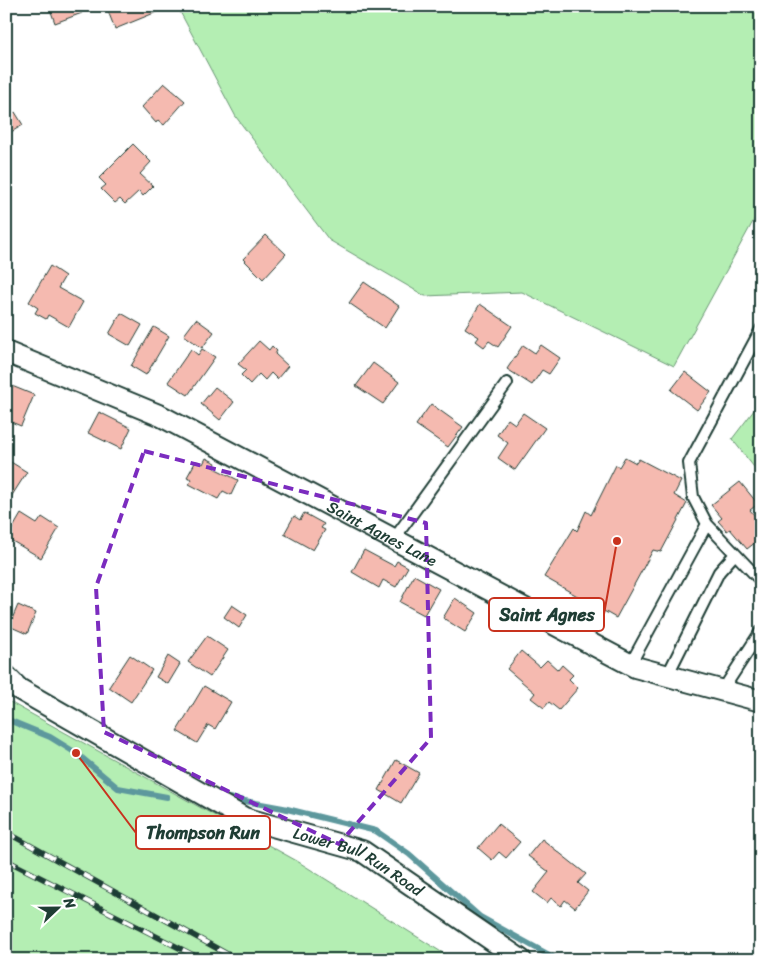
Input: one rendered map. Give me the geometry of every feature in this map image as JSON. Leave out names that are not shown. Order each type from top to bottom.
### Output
[{"type":"street","name":"Saint Agnes Lane","points":[[6,352],[161,416],[630,665],[761,701]]},
{"type":"street","name":"Lower Bull Run Road","points":[[6,676],[20,689],[244,818],[362,851],[521,960]]},
{"type":"lane","points":[[761,329],[689,463],[693,497],[707,524],[761,581]]},
{"type":"lane","points":[[394,539],[507,384]]},
{"type":"lane","points":[[630,665],[707,524]]},
{"type":"lane","points":[[667,676],[719,572],[735,554]]},
{"type":"lane","points":[[722,691],[761,631]]},
{"type":"highlighted area","points":[[144,451],[426,523],[431,738],[339,844],[104,732],[96,587]]},
{"type":"green space","points":[[177,6],[761,6],[761,207],[674,366],[522,292],[425,296],[329,240],[236,117]]},
{"type":"green space","points":[[761,401],[761,476],[732,439]]},
{"type":"green space","points":[[6,700],[297,861],[454,960],[6,960]]},
{"type":"building","points":[[49,6],[80,6],[82,13],[55,23]]},
{"type":"building","points":[[106,6],[163,6],[164,9],[115,29]]},
{"type":"building","points":[[164,83],[185,101],[164,125],[158,120],[156,123],[142,107]]},
{"type":"building","points":[[15,112],[23,125],[6,135],[6,117]]},
{"type":"building","points":[[133,144],[151,162],[140,174],[153,186],[143,196],[139,191],[125,204],[120,199],[115,203],[101,189],[106,185],[99,178]]},
{"type":"building","points":[[266,235],[286,254],[263,279],[243,259]]},
{"type":"building","points":[[50,266],[65,276],[58,288],[83,302],[69,327],[48,315],[46,319],[35,313],[38,308],[29,302]]},
{"type":"building","points":[[364,282],[399,306],[385,328],[349,303]]},
{"type":"building","points":[[480,304],[512,326],[498,347],[489,341],[484,347],[476,341],[479,337],[465,328]]},
{"type":"building","points":[[121,313],[142,325],[130,346],[109,334]]},
{"type":"building","points":[[196,319],[214,332],[202,348],[184,335]]},
{"type":"building","points":[[154,327],[169,336],[146,375],[131,366]]},
{"type":"building","points":[[259,341],[269,350],[272,346],[277,351],[275,354],[288,366],[277,379],[271,373],[265,380],[259,374],[250,384],[241,375],[246,370],[238,364]]},
{"type":"building","points":[[523,345],[535,353],[541,345],[560,358],[549,374],[542,370],[532,385],[507,369]]},
{"type":"building","points":[[191,349],[198,355],[202,349],[215,357],[188,395],[168,382]]},
{"type":"building","points":[[373,363],[399,382],[383,404],[356,386]]},
{"type":"building","points":[[685,372],[711,392],[697,410],[671,390]]},
{"type":"building","points":[[7,384],[34,395],[21,426],[6,420]]},
{"type":"building","points":[[215,387],[234,402],[220,420],[201,404]]},
{"type":"building","points":[[431,404],[463,427],[448,447],[416,425]]},
{"type":"building","points":[[99,412],[131,428],[121,449],[88,433]]},
{"type":"building","points":[[523,413],[545,428],[515,470],[498,458],[508,443],[497,435],[508,419],[515,424]]},
{"type":"building","points":[[625,457],[636,463],[639,459],[681,481],[674,495],[687,503],[661,552],[653,550],[616,618],[544,577],[574,528],[577,531],[586,511],[591,515],[616,465],[619,467]]},
{"type":"building","points":[[206,458],[216,463],[214,468],[238,480],[231,495],[223,491],[218,499],[189,484],[192,479],[187,477],[196,461],[203,464]]},
{"type":"building","points":[[6,459],[27,472],[9,500],[6,498]]},
{"type":"building","points":[[740,482],[758,504],[750,510],[761,523],[761,538],[747,549],[730,529],[727,531],[718,521],[722,518],[711,505]]},
{"type":"building","points":[[304,513],[324,524],[321,528],[325,530],[313,550],[284,534],[294,516],[300,520]]},
{"type":"building","points":[[21,514],[37,524],[42,517],[59,528],[41,558],[7,538]]},
{"type":"building","points":[[364,550],[394,566],[397,561],[408,567],[396,587],[383,580],[379,588],[352,572]]},
{"type":"building","points":[[414,575],[439,589],[424,615],[400,602]]},
{"type":"building","points":[[455,598],[477,613],[465,632],[443,618]]},
{"type":"building","points":[[18,605],[36,613],[27,634],[9,626]]},
{"type":"building","points":[[232,605],[247,615],[239,628],[224,617]]},
{"type":"building","points":[[207,636],[228,650],[210,677],[188,662]]},
{"type":"building","points":[[521,651],[540,667],[547,660],[558,670],[562,665],[573,675],[569,679],[578,688],[559,710],[549,702],[544,708],[531,698],[535,693],[507,669]]},
{"type":"building","points":[[130,655],[152,670],[131,702],[109,687]]},
{"type":"building","points":[[168,656],[180,664],[168,684],[156,677]]},
{"type":"building","points":[[204,686],[231,702],[215,729],[208,725],[197,743],[177,731]]},
{"type":"building","points":[[396,760],[419,773],[401,803],[379,790]]},
{"type":"building","points":[[498,824],[520,842],[506,858],[499,852],[492,860],[478,848]]},
{"type":"building","points":[[542,839],[586,874],[578,883],[588,891],[575,908],[565,900],[561,906],[551,898],[547,903],[533,892],[549,872],[528,856]]},
{"type":"waterway","points":[[6,719],[50,737],[76,753],[118,788],[167,797]]},
{"type":"waterway","points":[[223,797],[283,808],[376,831],[409,854],[480,917],[558,960]]},
{"type":"railway","points":[[6,832],[238,960]]},
{"type":"railway","points":[[6,860],[203,960]]},
{"type":"place","name":"Saint Agnes","points":[[617,541]]},
{"type":"place","name":"Thompson Run","points":[[76,753]]}]
